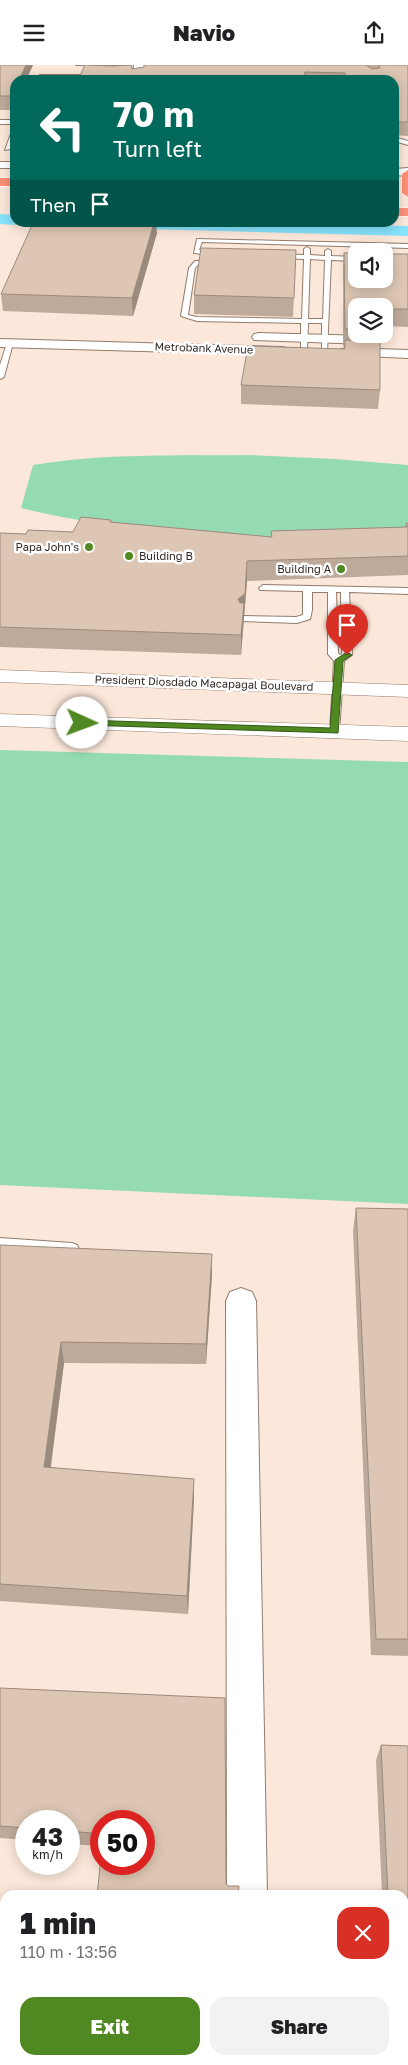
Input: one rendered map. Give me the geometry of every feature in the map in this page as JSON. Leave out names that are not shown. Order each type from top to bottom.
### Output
[{"type":"highway","points":[[408,173],[408,193]]},
{"type":"main road","name":"President Diosdado Macapagal Boulevard","points":[[0,676],[408,691]]},
{"type":"main road","points":[[0,720],[408,733]]},
{"type":"street","name":"Metrobank Avenue","points":[[0,330],[325,335],[408,341]]},
{"type":"street","name":"Metrobank Avenue","points":[[5,343],[304,335]]},
{"type":"street","name":"Metrobank Avenue","points":[[325,335],[408,354]]},
{"type":"street","points":[[241,1301],[247,1890]]},
{"type":"lane","points":[[78,65],[106,65]]},
{"type":"lane","points":[[7,149],[10,142]]},
{"type":"lane","points":[[228,255],[196,252],[200,240],[408,246]]},
{"type":"lane","points":[[304,335],[307,243]]},
{"type":"lane","points":[[224,262],[198,262],[192,268],[184,316],[304,335],[325,335],[328,243]]},
{"type":"lane","points":[[277,256],[348,259]]},
{"type":"lane","points":[[0,377],[5,343]]},
{"type":"lane","points":[[263,588],[408,591]]},
{"type":"lane","points":[[244,619],[297,620],[306,617],[308,610],[307,590]]},
{"type":"lane","points":[[332,590],[333,655],[339,660]]},
{"type":"lane","points":[[339,660],[347,655],[345,590]]},
{"type":"lane","points":[[335,731],[339,660]]},
{"type":"lane","points":[[0,1244],[89,1249]]},
{"type":"green space","points":[[250,455],[408,465],[408,535],[311,537],[213,535],[116,526],[21,508],[33,465],[114,457]]},
{"type":"green space","points":[[0,750],[408,762],[408,1204],[0,1185]]},
{"type":"building","points":[[0,65],[26,65],[21,75],[10,75],[10,96],[0,96]]},
{"type":"building","points":[[85,65],[131,65],[132,69],[144,67],[144,65],[366,65],[372,69],[380,68],[379,65],[408,65],[408,122],[399,122],[399,75],[345,75],[345,73],[305,72],[305,75],[80,75]]},
{"type":"building","points":[[31,227],[153,227],[132,298],[1,294]]},
{"type":"building","points":[[201,248],[296,250],[294,298],[194,295]]},
{"type":"building","points":[[344,253],[348,253],[348,288],[393,288],[393,254],[408,254],[408,309],[393,309],[393,298],[348,298],[348,329],[345,329]]},
{"type":"building","points":[[345,340],[348,340],[348,343],[380,343],[380,390],[241,385],[248,346],[345,349]]},
{"type":"building","points":[[81,517],[111,520],[110,522],[272,537],[271,531],[407,527],[406,523],[408,523],[408,556],[247,561],[245,594],[238,599],[240,603],[244,603],[241,635],[0,627],[0,533],[26,534],[28,530],[73,532]]},
{"type":"building","points":[[356,1208],[408,1209],[408,1639],[376,1639]]},
{"type":"building","points":[[0,1245],[212,1254],[206,1344],[61,1342],[44,1467],[194,1479],[187,1596],[0,1584]]},
{"type":"building","points":[[0,1688],[225,1698],[226,1884],[228,1886],[239,1886],[239,1890],[98,1890],[99,1875],[155,1875],[155,1810],[90,1810],[90,1833],[80,1832],[80,1810],[15,1810],[15,1827],[0,1826]]},
{"type":"building","points":[[381,1745],[408,1746],[408,1890],[388,1890]]},
{"type":"waterway","points":[[0,219],[10,220]]},
{"type":"waterway","points":[[258,227],[408,231]]},
{"type":"place","name":"Papa John's","points":[[89,547]]},
{"type":"place","name":"Building B","points":[[129,556]]},
{"type":"place","name":"Building A","points":[[341,569]]},
{"type":"route","points":[[82,723],[335,731],[339,660],[347,655]]}]
